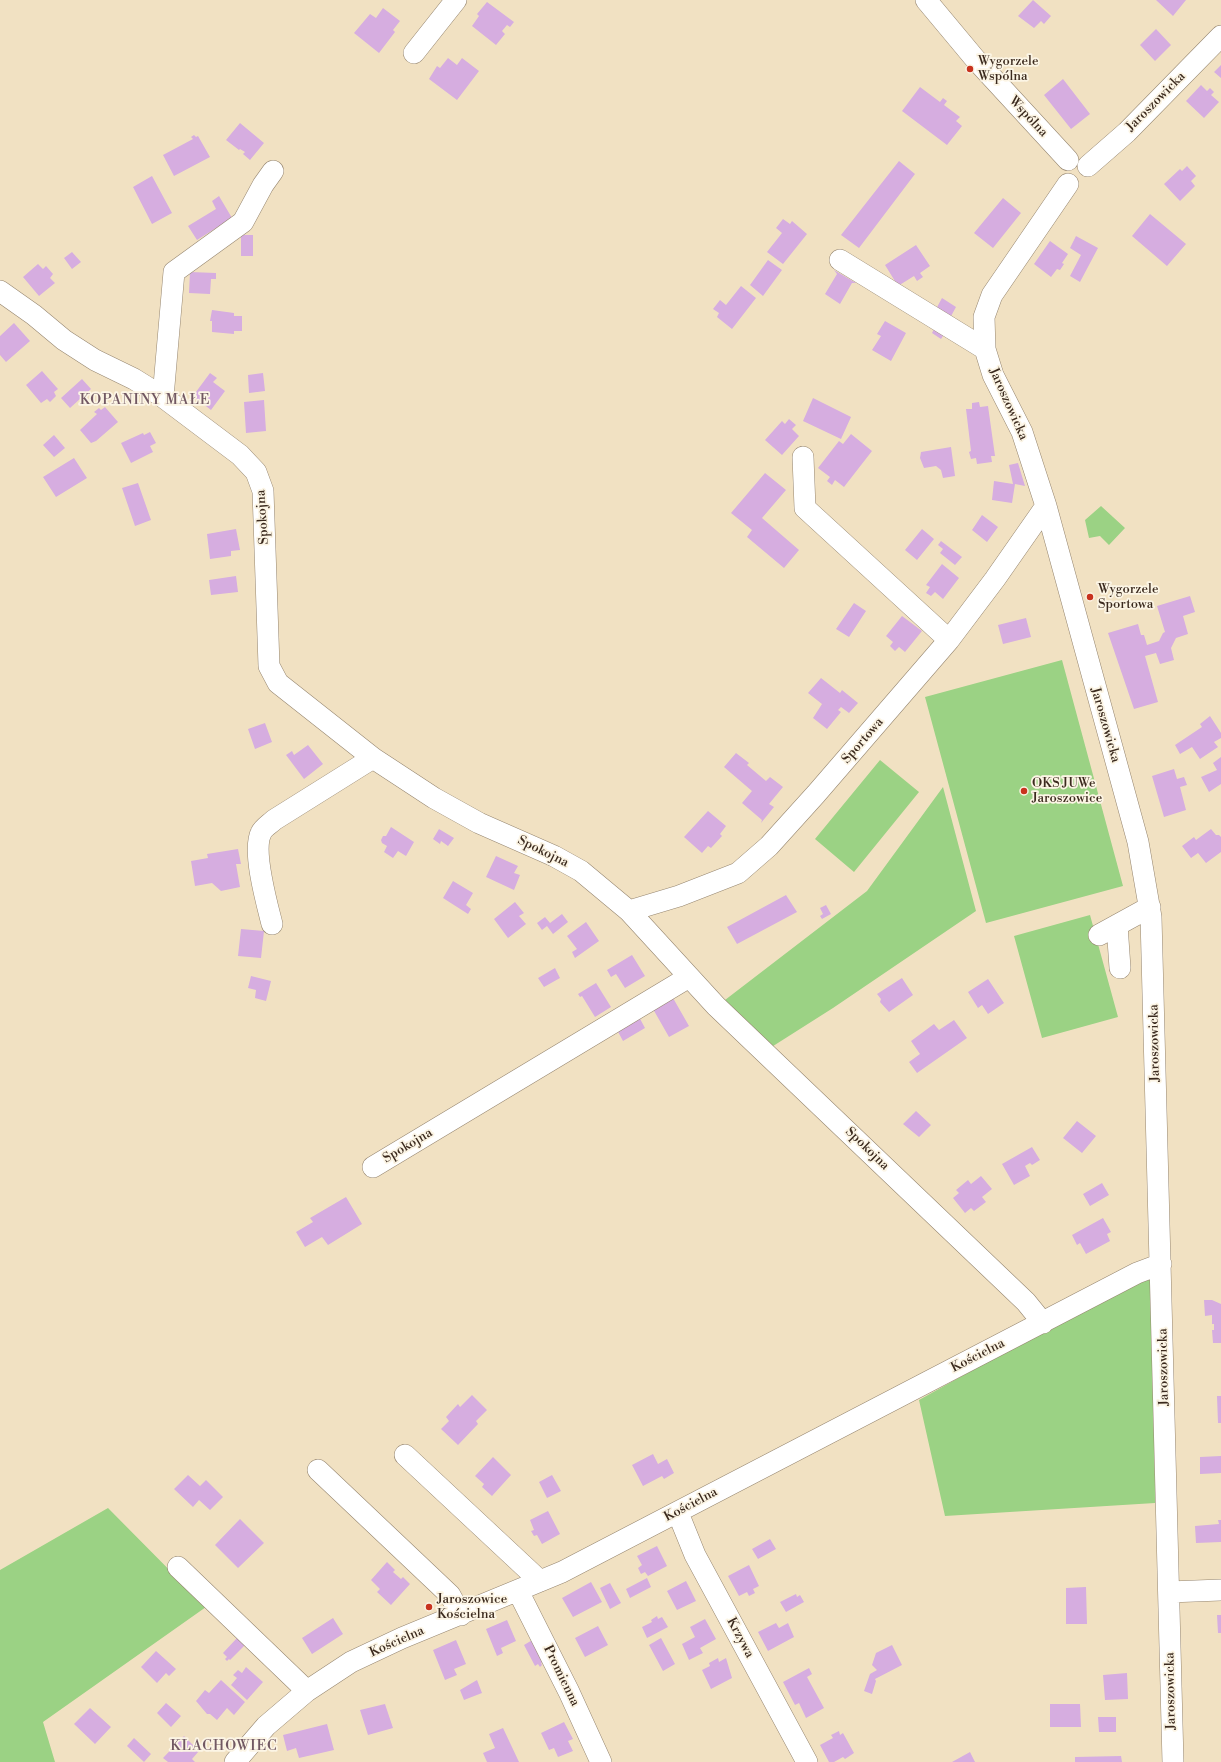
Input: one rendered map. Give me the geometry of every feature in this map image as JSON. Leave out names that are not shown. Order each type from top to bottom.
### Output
[{"type":"street","points":[[414,53],[456,0]]},
{"type":"street","name":"Wspólna","points":[[926,0],[976,60],[1068,160]]},
{"type":"street","name":"Jaroszowicka","points":[[1088,166],[1127,132],[1221,36]]},
{"type":"street","points":[[1079,158],[1088,166],[1089,172],[1085,181],[1077,186],[1068,184],[1064,181],[1061,173],[1063,164],[1068,160],[1079,158]]},
{"type":"street","points":[[163,397],[174,272],[243,222],[263,185],[273,171]]},
{"type":"street","name":"Jaroszowicka","points":[[1068,184],[992,295],[984,317],[985,349],[994,375],[1022,432],[1046,506],[1138,842],[1152,917],[1173,1762]]},
{"type":"street","points":[[840,260],[985,349]]},
{"type":"street","name":"Spokojna","points":[[0,291],[34,315],[64,340],[95,360],[134,379],[163,397],[240,455],[256,472],[263,491],[269,666],[278,683],[373,758],[434,798],[479,823],[554,856],[581,871],[629,911],[716,1006],[1026,1302],[1043,1323]]},
{"type":"street","points":[[803,457],[805,508],[949,640]]},
{"type":"street","name":"Sportowa","points":[[629,911],[679,896],[738,873],[769,846],[811,800],[949,640],[995,579],[1046,506]]},
{"type":"street","points":[[272,924],[261,873],[258,843],[261,832],[274,820],[373,758]]},
{"type":"street","points":[[1099,935],[1150,907]]},
{"type":"street","points":[[1116,925],[1120,968]]},
{"type":"street","name":"Spokojna","points":[[373,1167],[689,977]]},
{"type":"street","name":"Kościelna","points":[[235,1762],[266,1726],[307,1691],[351,1662],[402,1638],[540,1581],[678,1513],[760,1468],[1043,1323],[1137,1273],[1161,1264]]},
{"type":"street","points":[[405,1455],[540,1581]]},
{"type":"street","points":[[318,1470],[450,1595],[460,1615]]},
{"type":"street","name":"Krzywa","points":[[678,1513],[695,1556],[807,1762]]},
{"type":"street","points":[[178,1567],[307,1691]]},
{"type":"street","points":[[1169,1592],[1221,1590]]},
{"type":"street","name":"Promienna","points":[[518,1591],[569,1692],[601,1762]]},
{"type":"green space","points":[[1101,506],[1125,528],[1109,545],[1100,536],[1089,538],[1085,520]]},
{"type":"green space","name":"OKS JUWe Jaroszowice","points":[[1062,660],[1123,886],[986,923],[925,697]]},
{"type":"green space","points":[[880,760],[919,792],[854,872],[815,839]]},
{"type":"green space","points":[[943,787],[976,911],[833,1008],[770,1048],[725,1000],[867,891]]},
{"type":"green space","points":[[1090,915],[1118,1017],[1042,1038],[1014,936]]},
{"type":"green space","points":[[1140,1277],[1154,1280],[1155,1503],[945,1516],[919,1400]]},
{"type":"green space","points":[[108,1508],[206,1607],[43,1722],[55,1762],[0,1762],[0,1570]]},
{"type":"building","points":[[1033,0],[1051,16],[1044,24],[1041,21],[1034,28],[1018,16]]},
{"type":"building","points":[[1156,0],[1186,0],[1173,16]]},
{"type":"building","points":[[487,2],[514,22],[510,27],[507,25],[502,31],[505,34],[496,45],[472,26],[479,16],[477,14]]},
{"type":"building","points":[[383,8],[400,21],[393,30],[395,32],[379,53],[354,33],[370,14],[376,18]]},
{"type":"building","points":[[1156,29],[1171,45],[1155,61],[1140,45]]},
{"type":"building","points":[[448,58],[457,65],[462,58],[479,71],[457,100],[429,79],[437,66],[440,68]]},
{"type":"building","points":[[1221,65],[1221,78],[1214,72]]},
{"type":"building","points":[[1063,79],[1090,114],[1071,129],[1044,95]]},
{"type":"building","points":[[1201,85],[1207,91],[1210,88],[1214,92],[1211,95],[1219,102],[1204,118],[1186,101]]},
{"type":"building","points":[[920,87],[940,102],[943,98],[947,101],[944,105],[960,117],[956,121],[962,126],[947,145],[902,111]]},
{"type":"building","points":[[240,123],[264,143],[250,160],[243,154],[245,152],[240,149],[239,150],[226,140]]},
{"type":"building","points":[[194,135],[196,137],[198,136],[210,157],[174,176],[163,155],[193,139],[191,137]]},
{"type":"building","points":[[899,161],[915,174],[859,248],[841,235]]},
{"type":"building","points":[[1187,166],[1196,176],[1191,181],[1195,186],[1180,201],[1164,184],[1180,169],[1182,171]]},
{"type":"building","points":[[152,176],[172,213],[152,224],[133,187]]},
{"type":"building","points":[[219,196],[232,218],[197,240],[188,226],[216,209],[212,201]]},
{"type":"building","points":[[1003,198],[1021,213],[993,248],[974,233]]},
{"type":"building","points":[[1150,214],[1186,244],[1167,266],[1132,236]]},
{"type":"building","points":[[783,219],[790,224],[792,221],[807,234],[783,264],[767,252],[782,233],[776,228]]},
{"type":"building","points":[[241,235],[253,235],[253,256],[241,256]]},
{"type":"building","points":[[1076,236],[1098,248],[1080,282],[1070,276],[1081,255],[1070,248]]},
{"type":"building","points":[[1050,241],[1068,254],[1062,263],[1064,264],[1060,270],[1057,269],[1051,277],[1034,264]]},
{"type":"building","points":[[916,245],[930,266],[920,273],[923,277],[917,281],[914,276],[898,286],[885,265]]},
{"type":"building","points":[[72,252],[81,262],[72,269],[64,258]]},
{"type":"building","points":[[768,260],[782,270],[763,296],[750,285]]},
{"type":"building","points":[[38,264],[43,269],[46,266],[53,274],[50,278],[55,283],[39,296],[23,277]]},
{"type":"building","points":[[834,270],[856,283],[852,283],[840,304],[825,294],[837,274]]},
{"type":"building","points":[[190,272],[216,273],[216,279],[211,279],[210,294],[189,293]]},
{"type":"building","points":[[741,286],[756,298],[732,329],[717,317],[719,313],[713,309],[720,300],[726,305]]},
{"type":"building","points":[[942,298],[956,307],[950,318],[936,309]]},
{"type":"building","points":[[212,310],[234,313],[234,316],[242,316],[242,331],[234,331],[234,334],[212,332],[212,321],[210,321]]},
{"type":"building","points":[[885,321],[906,333],[891,361],[872,350],[881,336],[877,334]]},
{"type":"building","points":[[14,323],[30,341],[6,362],[0,355],[0,336]]},
{"type":"building","points":[[935,327],[945,333],[941,339],[932,333]]},
{"type":"building","points":[[42,371],[58,389],[54,392],[56,396],[50,402],[47,399],[41,403],[26,385]]},
{"type":"building","points":[[210,373],[217,378],[213,382],[225,391],[211,410],[193,396]]},
{"type":"building","points":[[263,373],[265,391],[249,393],[248,375]]},
{"type":"building","points":[[82,379],[91,389],[70,408],[61,398]]},
{"type":"building","points":[[813,398],[851,417],[841,439],[803,421]]},
{"type":"building","points":[[264,400],[266,431],[246,433],[244,402]]},
{"type":"building","points":[[979,402],[980,407],[988,406],[995,456],[991,456],[992,462],[977,464],[976,458],[971,459],[969,452],[971,451],[966,409],[972,409],[972,403]]},
{"type":"building","points":[[105,407],[118,422],[96,441],[91,443],[80,430],[97,414],[94,412],[99,408],[101,410]]},
{"type":"building","points":[[789,419],[796,425],[792,429],[799,436],[782,455],[765,440],[782,421],[785,424]]},
{"type":"building","points":[[150,432],[156,443],[150,446],[153,452],[131,463],[121,443],[143,433],[144,435]]},
{"type":"building","points":[[851,434],[872,451],[844,487],[835,480],[832,485],[827,481],[830,477],[818,468],[839,441],[843,444]]},
{"type":"building","points":[[54,435],[65,448],[54,457],[43,445]]},
{"type":"building","points":[[951,447],[955,476],[943,478],[941,470],[936,466],[924,468],[920,458],[921,452]]},
{"type":"building","points":[[74,458],[87,478],[56,497],[43,477]]},
{"type":"building","points":[[1018,463],[1025,486],[1015,484],[1012,503],[992,500],[994,481],[1013,484],[1009,465]]},
{"type":"building","points":[[765,473],[786,490],[762,518],[799,550],[784,568],[747,537],[752,530],[731,513]]},
{"type":"building","points":[[138,483],[151,520],[135,526],[122,488]]},
{"type":"building","points":[[982,515],[998,527],[987,542],[972,530]]},
{"type":"building","points":[[236,529],[240,550],[231,551],[231,556],[210,559],[207,534]]},
{"type":"building","points":[[922,529],[934,539],[917,560],[905,550]]},
{"type":"building","points":[[941,541],[962,557],[955,565],[940,553],[943,549],[938,545]]},
{"type":"building","points":[[942,564],[959,578],[943,599],[935,592],[931,596],[926,593],[930,587],[926,585]]},
{"type":"building","points":[[236,576],[238,592],[211,595],[209,580]]},
{"type":"building","points":[[1190,596],[1195,612],[1183,616],[1188,634],[1176,638],[1171,648],[1174,660],[1160,664],[1156,653],[1145,656],[1158,702],[1134,709],[1108,633],[1138,624],[1141,635],[1144,635],[1147,645],[1159,641],[1165,632],[1157,606]]},
{"type":"building","points":[[854,603],[866,611],[849,637],[836,629]]},
{"type":"building","points":[[902,616],[922,631],[905,652],[899,647],[895,651],[890,646],[893,642],[886,636]]},
{"type":"building","points":[[1026,618],[1031,637],[1003,644],[998,625]]},
{"type":"building","points":[[821,678],[840,693],[842,690],[858,703],[849,713],[841,707],[838,710],[841,712],[827,729],[813,718],[822,704],[808,693]]},
{"type":"building","points":[[1210,716],[1221,733],[1221,738],[1214,742],[1218,747],[1200,759],[1192,747],[1180,754],[1175,745],[1202,727],[1200,724]]},
{"type":"building","points":[[265,723],[272,742],[255,749],[248,729]]},
{"type":"building","points":[[308,745],[323,764],[304,779],[286,755],[292,751],[294,755]]},
{"type":"building","points":[[736,753],[749,763],[747,765],[766,781],[770,777],[783,787],[769,804],[774,807],[761,823],[762,820],[742,803],[752,791],[724,767]]},
{"type":"building","points":[[1221,757],[1221,784],[1209,792],[1201,777],[1217,770],[1213,763]]},
{"type":"building","points":[[1174,769],[1177,779],[1184,777],[1187,785],[1180,787],[1186,810],[1164,817],[1152,776]]},
{"type":"building","points":[[708,811],[726,826],[720,834],[722,836],[711,848],[708,846],[702,853],[684,837]]},
{"type":"building","points":[[391,827],[414,842],[406,856],[398,851],[393,858],[384,852],[387,846],[382,843],[381,840],[383,836],[386,836]]},
{"type":"building","points":[[439,829],[454,838],[448,846],[441,841],[440,844],[433,839]]},
{"type":"building","points":[[1211,829],[1216,835],[1221,837],[1221,852],[1206,863],[1198,853],[1191,858],[1182,846],[1194,837],[1196,840]]},
{"type":"building","points":[[238,849],[241,864],[236,864],[240,887],[221,891],[212,883],[195,886],[191,861],[208,858],[207,854]]},
{"type":"building","points":[[496,856],[518,866],[514,873],[520,875],[514,890],[486,877]]},
{"type":"building","points":[[453,881],[473,893],[466,905],[471,909],[468,914],[443,898]]},
{"type":"building","points":[[786,895],[797,912],[737,944],[727,927]]},
{"type":"building","points":[[515,902],[524,913],[519,916],[526,924],[508,938],[494,919]]},
{"type":"building","points":[[826,905],[831,914],[822,919],[820,916],[823,914],[820,908]]},
{"type":"building","points":[[562,914],[568,922],[553,934],[547,926],[542,930],[537,923],[545,917],[550,923]]},
{"type":"building","points":[[586,922],[599,941],[575,958],[572,952],[577,949],[567,936]]},
{"type":"building","points":[[241,929],[264,931],[261,958],[238,956]]},
{"type":"building","points":[[632,955],[645,976],[625,988],[616,974],[611,977],[607,970]]},
{"type":"building","points":[[555,968],[560,978],[544,987],[538,978]]},
{"type":"building","points":[[251,976],[271,981],[266,1001],[255,998],[256,990],[248,988]]},
{"type":"building","points":[[902,978],[913,995],[889,1012],[880,1002],[881,999],[877,994]]},
{"type":"building","points":[[988,979],[1004,1003],[988,1014],[982,1005],[978,1008],[968,992]]},
{"type":"building","points":[[596,983],[611,1007],[595,1017],[582,996],[580,997],[578,994]]},
{"type":"building","points":[[673,998],[689,1026],[669,1037],[653,1009]]},
{"type":"building","points":[[638,1015],[645,1028],[623,1041],[616,1028]]},
{"type":"building","points":[[954,1020],[967,1038],[917,1073],[909,1062],[920,1054],[911,1041],[934,1024],[939,1030]]},
{"type":"building","points":[[916,1111],[931,1125],[919,1137],[903,1124]]},
{"type":"building","points":[[1077,1121],[1096,1136],[1082,1153],[1063,1138]]},
{"type":"building","points":[[1032,1147],[1040,1160],[1032,1165],[1030,1163],[1025,1166],[1030,1176],[1014,1185],[1002,1164]]},
{"type":"building","points":[[981,1176],[992,1189],[982,1197],[986,1202],[974,1211],[971,1208],[965,1213],[953,1198],[959,1193],[956,1190],[968,1180],[971,1184]]},
{"type":"building","points":[[1102,1183],[1109,1195],[1090,1206],[1083,1194]]},
{"type":"building","points":[[346,1197],[362,1224],[328,1245],[322,1237],[305,1247],[296,1232],[313,1222],[310,1218]]},
{"type":"building","points":[[1103,1218],[1111,1232],[1107,1234],[1110,1241],[1086,1254],[1080,1243],[1077,1245],[1072,1235]]},
{"type":"building","points":[[1204,1300],[1212,1300],[1221,1304],[1221,1343],[1213,1343],[1212,1330],[1214,1330],[1214,1324],[1212,1324],[1212,1315],[1205,1316]]},
{"type":"building","points":[[472,1395],[487,1410],[476,1421],[478,1424],[458,1445],[441,1429],[449,1421],[446,1417],[458,1404],[460,1407]]},
{"type":"building","points":[[1217,1396],[1221,1396],[1221,1423],[1218,1423]]},
{"type":"building","points":[[653,1454],[658,1464],[667,1459],[674,1473],[664,1479],[662,1476],[643,1486],[632,1465]]},
{"type":"building","points":[[1221,1456],[1221,1473],[1200,1474],[1200,1457]]},
{"type":"building","points":[[493,1457],[511,1475],[492,1496],[482,1487],[484,1484],[475,1476]]},
{"type":"building","points":[[188,1475],[200,1486],[206,1480],[223,1497],[210,1510],[199,1500],[193,1507],[174,1489]]},
{"type":"building","points":[[552,1475],[561,1491],[547,1498],[539,1482]]},
{"type":"building","points":[[548,1511],[560,1534],[542,1544],[537,1535],[534,1536],[531,1531],[534,1530],[530,1520]]},
{"type":"building","points":[[240,1519],[264,1543],[238,1568],[215,1545]]},
{"type":"building","points":[[1218,1520],[1221,1520],[1221,1542],[1196,1543],[1195,1526],[1219,1524]]},
{"type":"building","points":[[770,1539],[776,1549],[758,1559],[752,1549]]},
{"type":"building","points":[[657,1546],[667,1566],[648,1576],[645,1572],[641,1574],[638,1568],[642,1565],[637,1556]]},
{"type":"building","points":[[387,1562],[395,1570],[393,1572],[401,1579],[403,1577],[410,1584],[391,1605],[377,1592],[380,1589],[371,1580]]},
{"type":"building","points":[[749,1565],[759,1586],[753,1589],[755,1593],[749,1596],[747,1592],[739,1596],[728,1576]]},
{"type":"building","points":[[647,1578],[651,1587],[630,1598],[626,1589]]},
{"type":"building","points":[[686,1581],[696,1601],[677,1610],[667,1591]]},
{"type":"building","points":[[591,1582],[602,1602],[573,1617],[562,1598]]},
{"type":"building","points":[[610,1583],[621,1603],[610,1609],[600,1588]]},
{"type":"building","points":[[1086,1587],[1087,1624],[1066,1624],[1066,1588]]},
{"type":"building","points":[[796,1594],[797,1597],[800,1595],[804,1602],[786,1612],[780,1602]]},
{"type":"building","points":[[1217,1615],[1221,1615],[1221,1633],[1218,1633]]},
{"type":"building","points":[[657,1616],[658,1619],[662,1617],[668,1627],[647,1638],[642,1627],[652,1622],[651,1620]]},
{"type":"building","points":[[333,1618],[343,1634],[312,1654],[302,1638]]},
{"type":"building","points":[[705,1619],[716,1639],[700,1648],[703,1653],[689,1660],[682,1644],[695,1637],[690,1627]]},
{"type":"building","points":[[507,1620],[516,1641],[501,1648],[503,1653],[497,1656],[486,1629]]},
{"type":"building","points":[[776,1623],[779,1628],[788,1623],[794,1637],[768,1651],[758,1632]]},
{"type":"building","points":[[598,1626],[608,1645],[585,1657],[575,1638]]},
{"type":"building","points":[[237,1638],[245,1645],[230,1660],[229,1659],[227,1661],[225,1659],[227,1657],[223,1653]]},
{"type":"building","points":[[661,1638],[675,1664],[663,1671],[649,1645]]},
{"type":"building","points":[[534,1639],[546,1661],[541,1663],[542,1665],[540,1667],[538,1664],[535,1666],[524,1645]]},
{"type":"building","points":[[456,1640],[466,1664],[454,1669],[457,1675],[445,1680],[433,1650]]},
{"type":"building","points":[[892,1645],[902,1665],[875,1679],[876,1681],[872,1694],[864,1691],[870,1674],[877,1670],[872,1665],[876,1653]]},
{"type":"building","points":[[156,1651],[176,1669],[169,1676],[166,1673],[157,1683],[141,1667]]},
{"type":"building","points":[[718,1658],[719,1662],[726,1658],[732,1678],[711,1689],[702,1670],[710,1666],[709,1663]]},
{"type":"building","points":[[246,1667],[263,1682],[247,1700],[231,1685],[237,1678],[233,1675],[238,1670],[242,1673]]},
{"type":"building","points":[[809,1668],[812,1674],[807,1677],[824,1708],[806,1718],[799,1703],[795,1705],[783,1682]]},
{"type":"building","points":[[1127,1673],[1128,1699],[1105,1700],[1103,1675]]},
{"type":"building","points":[[221,1680],[245,1702],[234,1715],[227,1708],[217,1720],[210,1714],[207,1714],[196,1701],[205,1690],[209,1693]]},
{"type":"building","points":[[477,1680],[482,1693],[464,1700],[460,1690]]},
{"type":"building","points":[[166,1703],[181,1716],[171,1727],[157,1713]]},
{"type":"building","points":[[385,1704],[393,1728],[368,1735],[360,1710]]},
{"type":"building","points":[[1050,1704],[1080,1704],[1081,1727],[1050,1727]]},
{"type":"building","points":[[90,1708],[111,1727],[95,1744],[74,1724]]},
{"type":"building","points":[[1098,1717],[1116,1717],[1116,1732],[1099,1732]]},
{"type":"building","points":[[564,1722],[573,1739],[568,1741],[573,1751],[558,1757],[554,1748],[549,1750],[541,1733]]},
{"type":"building","points":[[327,1724],[334,1750],[299,1758],[296,1748],[287,1751],[283,1735]]},
{"type":"building","points":[[503,1728],[519,1762],[487,1762],[483,1753],[495,1748],[489,1734]]},
{"type":"building","points":[[839,1731],[840,1735],[843,1733],[854,1753],[845,1759],[843,1757],[834,1762],[829,1762],[820,1745],[833,1738],[831,1735]]},
{"type":"building","points":[[184,1736],[199,1751],[192,1759],[195,1762],[168,1762],[163,1758]]},
{"type":"building","points":[[134,1738],[151,1754],[144,1762],[127,1746]]},
{"type":"building","points":[[970,1752],[975,1762],[952,1762]]},
{"type":"building","points":[[1121,1756],[1122,1762],[1075,1762],[1075,1757]]},
{"type":"place","name":"Wygorzele Wspólna","points":[[970,69]]},
{"type":"place","name":"Wygorzele Sportowa","points":[[1090,597]]},
{"type":"place","name":"OKS JUWe Jaroszowice","points":[[1024,791]]},
{"type":"place","name":"Jaroszowice Kościelna","points":[[429,1607]]},
{"type":"district","name":"KOPANINY MAŁE","points":[[145,401]]},
{"type":"district","name":"KLACHOWIEC","points":[[224,1747]]}]
